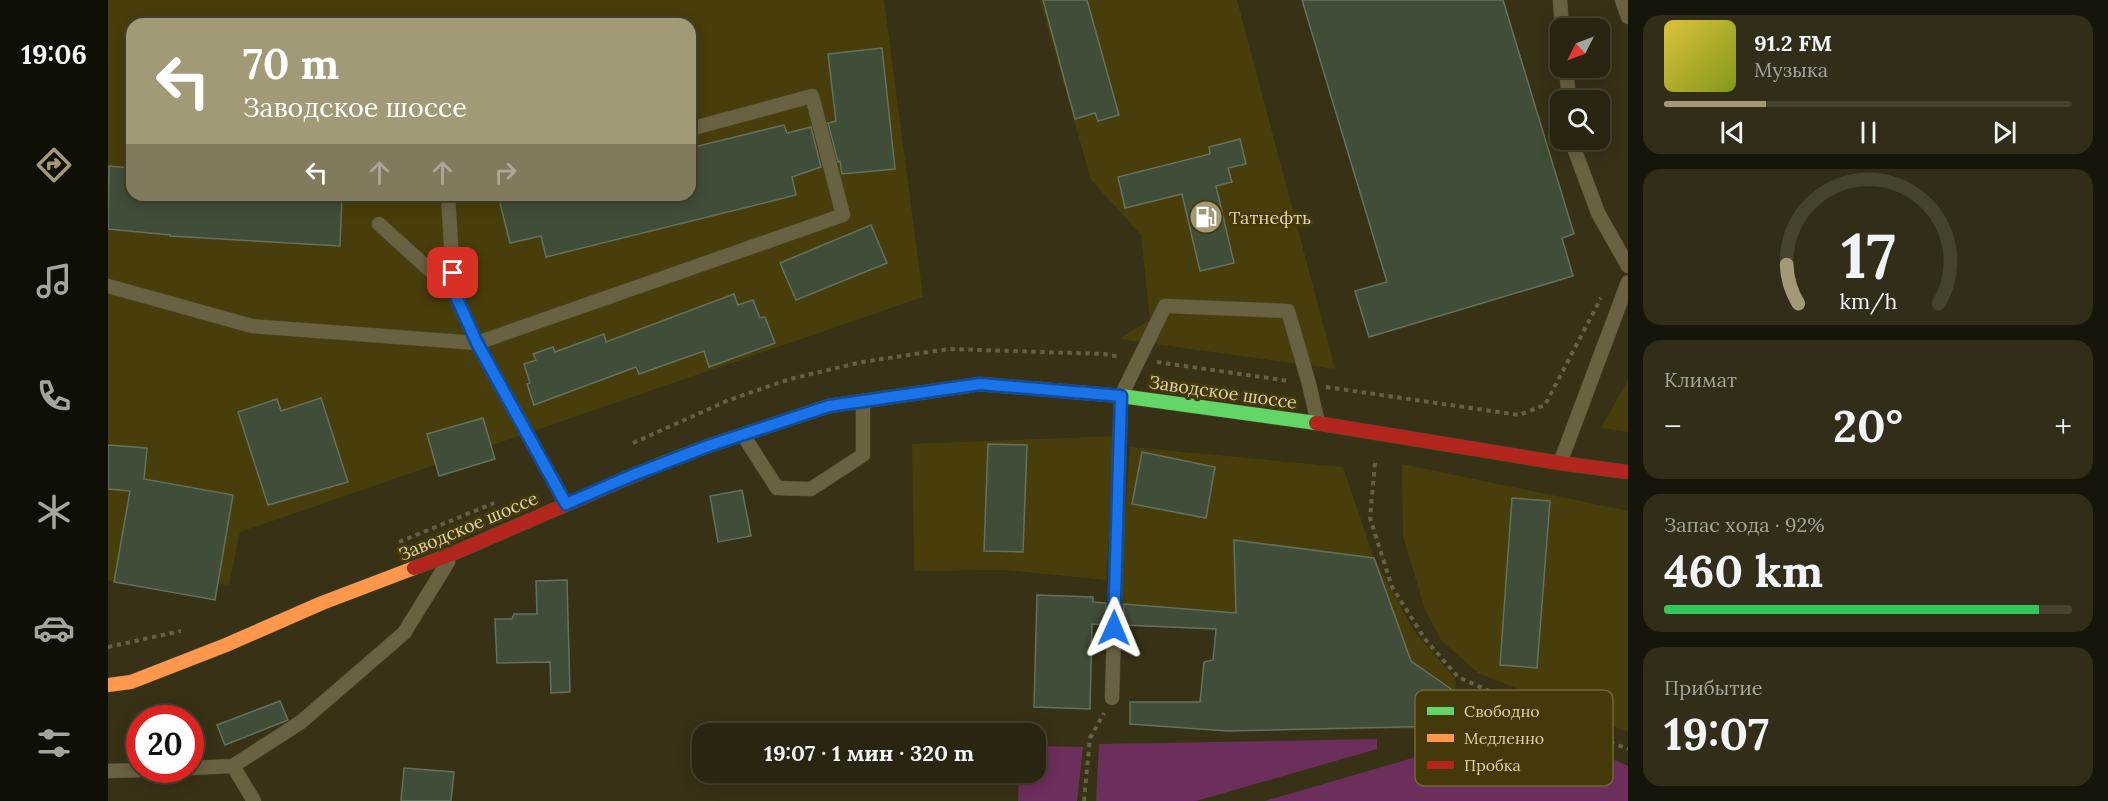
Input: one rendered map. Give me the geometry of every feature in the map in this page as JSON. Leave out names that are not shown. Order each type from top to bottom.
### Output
[{"type":"main road","name":"Заводское шоссе","points":[[108,685],[131,682],[226,645],[322,603],[454,553],[633,475],[743,435],[829,406],[980,384],[1121,396],[1318,423],[1628,472]]},
{"type":"lane","points":[[1560,0],[1562,18]]},
{"type":"lane","points":[[1622,0],[1628,17]]},
{"type":"lane","points":[[108,286],[252,326],[477,343],[843,215],[812,96],[696,127]]},
{"type":"lane","points":[[1575,150],[1598,213],[1628,266]]},
{"type":"lane","points":[[448,201],[454,292],[477,343],[566,504]]},
{"type":"lane","points":[[379,224],[454,292]]},
{"type":"lane","points":[[1560,463],[1628,282]]},
{"type":"lane","points":[[1112,698],[1121,396],[1165,306],[1288,311],[1318,423]]},
{"type":"lane","points":[[863,401],[863,454],[866,469]]},
{"type":"lane","points":[[743,435],[777,488],[811,489],[863,454]]},
{"type":"lane","points":[[204,767],[233,766],[301,722],[404,633],[454,553]]},
{"type":"lane","points":[[233,766],[254,801]]},
{"type":"lane","points":[[108,771],[126,770]]},
{"type":"path","points":[[626,446],[729,400],[790,379],[862,362],[949,349],[1104,354],[1519,415],[1545,405],[1606,288]]},
{"type":"path","points":[[1375,463],[1370,518],[1392,587],[1425,639],[1458,677],[1487,690]]},
{"type":"path","points":[[389,546],[498,501]]},
{"type":"path","points":[[108,647],[182,631]]},
{"type":"path","points":[[1084,801],[1090,738],[1112,698]]},
{"type":"path","points":[[1613,743],[1628,749]]},
{"type":"shaded area","points":[[108,0],[884,0],[923,297],[240,532],[229,585],[162,577],[108,581]]},
{"type":"shaded area","points":[[1040,0],[1237,0],[1335,369],[1119,339],[1150,320],[1141,235],[1091,180]]},
{"type":"shaded area","points":[[1628,380],[1628,432],[1601,428]]},
{"type":"shaded area","points":[[1116,436],[1106,580],[1006,570],[914,571],[912,444]]},
{"type":"shaded area","points":[[1130,447],[1343,467],[1374,558],[1414,631],[1455,678],[1456,690],[1415,690],[1415,729],[1228,731],[1236,613],[1118,604]]},
{"type":"shaded area","points":[[1402,464],[1628,511],[1628,732],[1613,726],[1613,690],[1521,690],[1478,673],[1441,640],[1425,610],[1403,536]]},
{"type":"shaded area","points":[[1377,739],[1377,749],[1196,801],[1096,801],[1099,744]]},
{"type":"shaded area","points":[[1046,746],[1083,747],[1077,801],[1018,801],[1019,783],[1046,783]]},
{"type":"shaded area","points":[[1415,757],[1415,786],[1613,786],[1613,759],[1628,766],[1628,801],[1265,801]]},
{"type":"building","points":[[1043,0],[1087,0],[1119,115],[1098,121],[1095,113],[1075,119]]},
{"type":"building","points":[[1302,0],[1503,0],[1574,234],[1562,238],[1573,276],[1369,337],[1355,291],[1387,282]]},
{"type":"building","points":[[882,48],[895,169],[842,174],[828,123],[836,121],[828,54]]},
{"type":"building","points":[[784,125],[787,133],[811,127],[821,167],[792,177],[796,195],[546,257],[541,236],[510,243],[500,201],[696,201],[696,147]]},
{"type":"building","points":[[1240,139],[1246,164],[1228,168],[1232,182],[1216,186],[1234,263],[1200,271],[1182,194],[1125,208],[1118,177],[1210,154],[1209,147]]},
{"type":"building","points":[[109,166],[126,167],[126,201],[342,201],[340,246],[170,236],[108,229]]},
{"type":"building","points":[[871,225],[887,263],[796,300],[780,263]]},
{"type":"building","points":[[734,294],[738,305],[753,300],[760,318],[765,317],[775,343],[709,367],[704,351],[639,374],[636,367],[534,405],[527,384],[530,383],[524,364],[536,360],[533,354],[553,347],[555,352],[604,334],[606,342]]},
{"type":"building","points":[[321,398],[348,482],[268,505],[238,412],[277,399],[281,411]]},
{"type":"building","points":[[483,418],[495,459],[439,476],[427,434]]},
{"type":"building","points":[[988,444],[1027,445],[1023,552],[984,551]]},
{"type":"building","points":[[108,445],[147,448],[144,479],[233,495],[215,600],[114,582],[130,491],[108,489]]},
{"type":"building","points":[[1142,452],[1215,467],[1206,518],[1132,504]]},
{"type":"building","points":[[742,490],[751,536],[718,542],[710,496]]},
{"type":"building","points":[[1512,498],[1550,501],[1537,668],[1500,665]]},
{"type":"building","points":[[1234,540],[1374,558],[1411,661],[1451,690],[1415,690],[1415,727],[1228,731],[1130,724],[1130,702],[1200,702],[1204,662],[1213,660],[1216,629],[1123,625],[1124,604],[1236,613]]},
{"type":"building","points":[[567,580],[570,692],[551,693],[550,662],[497,663],[495,619],[512,619],[514,614],[537,614],[536,581]]},
{"type":"building","points":[[1037,595],[1093,597],[1093,602],[1106,603],[1105,625],[1092,624],[1090,709],[1034,707]]},
{"type":"building","points":[[280,701],[288,720],[225,745],[217,725]]},
{"type":"building","points":[[404,768],[454,772],[451,801],[401,801]]},
{"type":"traffic: fast","points":[[967,386],[980,384],[1121,396],[1316,423]]},
{"type":"traffic: slow","points":[[658,465],[829,406],[967,386]]},
{"type":"traffic: slow","points":[[108,685],[131,682],[226,645],[322,603],[414,568]]},
{"type":"traffic: jam","points":[[1316,423],[1628,472]]},
{"type":"traffic: jam","points":[[414,568],[658,465]]},
{"type":"place","name":"Татнефть","points":[[1206,217]]},
{"type":"route","points":[[453,273],[454,292],[477,343],[566,504],[708,446],[829,406],[980,384],[1121,396],[1114,628]]}]
